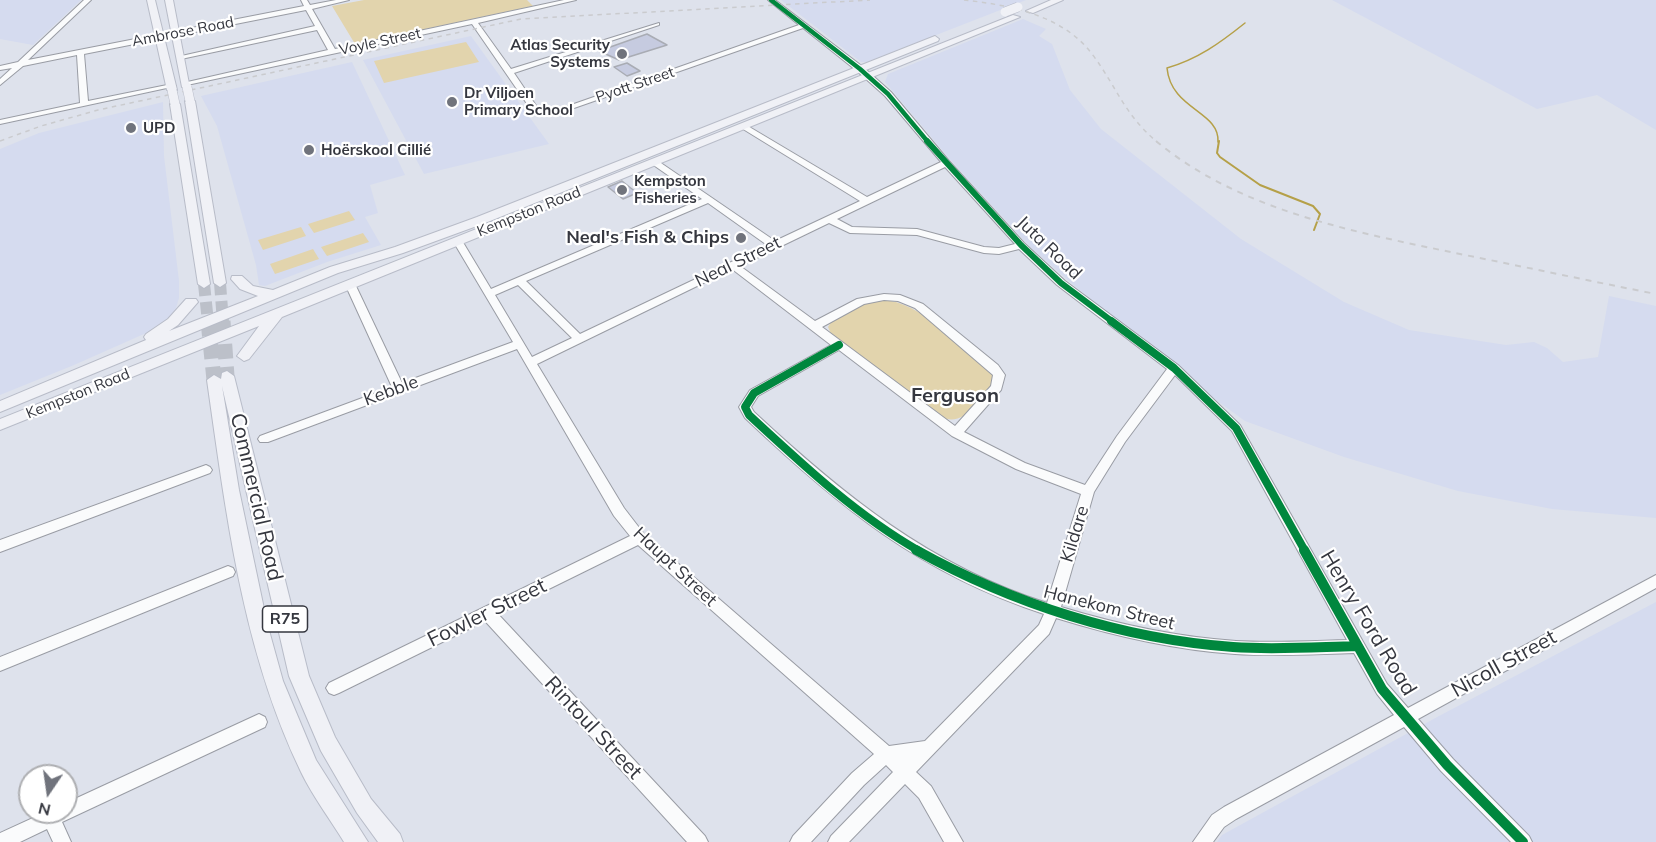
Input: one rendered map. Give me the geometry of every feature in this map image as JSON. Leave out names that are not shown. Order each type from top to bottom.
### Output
[{"type":"main road","points":[[151,0],[175,104],[204,284]]},
{"type":"main road","points":[[169,0],[190,101],[220,283]]},
{"type":"main road","name":"Kempston Road","points":[[0,425],[746,127],[1035,0]]},
{"type":"main road","name":"Kempston Road","points":[[0,407],[334,270],[399,250],[481,220],[1059,0]]},
{"type":"main road","points":[[237,279],[242,286],[252,291],[276,294]]},
{"type":"main road","points":[[115,358],[160,332],[180,316],[191,302]]},
{"type":"main road","points":[[244,356],[262,331],[282,312]]},
{"type":"main road","name":"Commercial Road","points":[[357,842],[309,767],[273,681],[258,623],[231,490],[220,378],[298,676],[328,744],[364,806],[392,842]]},
{"type":"street","points":[[0,83],[88,0]]},
{"type":"street","points":[[304,0],[333,52]]},
{"type":"street","name":"Ambrose Road","points":[[0,68],[309,8],[324,2],[346,0]]},
{"type":"street","name":"Voyle Street","points":[[187,85],[559,1],[573,0]]},
{"type":"street","name":"Juta Road","points":[[771,0],[865,73],[900,107],[946,163],[1022,245],[1061,283],[1174,368],[1236,428]]},
{"type":"street","name":"Pyott Street","points":[[474,22],[537,112],[554,113],[803,26]]},
{"type":"street","points":[[509,72],[657,24]]},
{"type":"street","points":[[181,57],[320,27]]},
{"type":"street","points":[[80,52],[84,105]]},
{"type":"street","points":[[0,122],[172,88]]},
{"type":"street","points":[[746,127],[867,201]]},
{"type":"street","points":[[655,162],[774,245]]},
{"type":"street","name":"Neal Street","points":[[531,362],[946,163]]},
{"type":"street","points":[[490,293],[707,200]]},
{"type":"street","points":[[830,219],[850,230],[916,232],[984,250],[999,251],[1022,245]]},
{"type":"street","name":"Haupt Street","points":[[458,241],[619,512],[639,538],[906,773],[925,792],[954,842]]},
{"type":"street","points":[[733,265],[956,433],[1026,470],[1088,491]]},
{"type":"street","points":[[520,281],[579,339]]},
{"type":"street","points":[[350,284],[399,388]]},
{"type":"street","points":[[815,326],[868,299],[900,298],[919,306],[994,368],[999,375],[997,387],[956,433]]},
{"type":"street","name":"Kebble","points":[[264,439],[519,344]]},
{"type":"street","name":"Hanekom Street","points":[[839,345],[754,393],[746,404],[749,415],[842,498],[913,548],[987,587],[1052,611],[1112,627],[1212,645],[1247,648],[1357,646]]},
{"type":"street","name":"Kildare","points":[[837,842],[1044,629],[1052,611],[1088,491],[1128,429],[1174,368]]},
{"type":"street","name":"Henry Ford Road","points":[[1236,428],[1382,690],[1405,718],[1523,842]]},
{"type":"street","points":[[0,546],[206,470]]},
{"type":"street","name":"Fowler Street","points":[[334,688],[639,538]]},
{"type":"street","points":[[0,664],[228,572]]},
{"type":"street","name":"Nicoll Street","points":[[1202,842],[1218,821],[1230,813],[1656,581]]},
{"type":"street","name":"Rintoul Street","points":[[487,614],[699,842]]},
{"type":"street","points":[[78,806],[259,722]]},
{"type":"street","points":[[799,842],[858,779],[886,754],[928,748]]},
{"type":"street","points":[[1,842],[40,824]]},
{"type":"street","points":[[61,824],[62,842]]},
{"type":"shaded area","points":[[0,0],[81,0],[33,45],[0,39]]},
{"type":"shaded area","points":[[364,0],[527,0],[533,6],[355,44],[332,6]]},
{"type":"shaded area","points":[[781,0],[1026,0],[867,62],[861,62]]},
{"type":"shaded area","points":[[1332,0],[1656,0],[1656,130],[1597,95],[1537,109]]},
{"type":"shaded area","points":[[1023,19],[1046,29],[1039,36],[1052,44],[1070,90],[1101,129],[1241,239],[1344,302],[1409,330],[1506,345],[1534,342],[1547,348],[1563,362],[1598,357],[1609,296],[1656,306],[1656,518],[1552,509],[1458,491],[1344,457],[1245,421],[1198,387],[1030,247],[953,163],[885,82],[888,74]]},
{"type":"shaded area","name":"Dr Viljoen Primary School","points":[[471,36],[549,144],[424,174],[363,60]]},
{"type":"shaded area","points":[[466,42],[479,62],[384,83],[374,61]]},
{"type":"shaded area","name":"Hoërskool Cillié","points":[[352,62],[405,175],[370,185],[378,213],[365,217],[381,245],[327,262],[265,286],[259,285],[256,265],[217,126],[201,96]]},
{"type":"shaded area","points":[[163,102],[164,156],[179,281],[179,298],[176,308],[168,319],[153,330],[0,395],[0,149],[39,133]]},
{"type":"shaded area","points":[[349,211],[355,220],[314,233],[308,224]]},
{"type":"shaded area","points":[[301,227],[306,236],[263,250],[258,240]]},
{"type":"shaded area","points":[[363,233],[369,242],[327,256],[321,247]]},
{"type":"shaded area","points":[[313,249],[319,259],[275,274],[270,264]]},
{"type":"shaded area","points":[[882,300],[897,302],[926,317],[995,377],[993,383],[966,415],[959,418],[943,418],[831,334],[828,327],[831,322],[865,303]]},
{"type":"shaded area","points":[[1656,602],[1656,842],[1217,842],[1222,835],[1439,716]]},
{"type":"building","name":"Atlas Security Systems","points":[[647,34],[667,45],[619,60],[599,51]]},
{"type":"building","points":[[627,63],[640,71],[627,76],[614,67]]},
{"type":"building","name":"Kempston Fisheries","points":[[622,181],[637,193],[623,199],[608,187]]},
{"type":"waterway","points":[[1218,142],[1217,132],[1211,123],[1177,93],[1170,82],[1167,68],[1208,50],[1245,23]]},
{"type":"waterway","points":[[1219,141],[1217,153],[1220,157],[1260,185],[1313,206],[1320,214],[1314,230]]},
{"type":"tunnel","points":[[220,283],[223,322]]},
{"type":"tunnel","points":[[204,284],[208,322]]},
{"type":"tunnel","points":[[208,321],[214,380]]},
{"type":"tunnel","points":[[223,321],[227,376]]},
{"type":"railway","points":[[0,141],[41,126],[98,110],[521,19],[870,0]]},
{"type":"railway","points":[[964,0],[1017,9],[1051,21],[1066,30],[1092,54],[1136,121],[1157,142]]},
{"type":"railway","points":[[1156,141],[1189,165],[1224,185],[1300,216],[1380,237],[1656,294]]},
{"type":"cycle path","points":[[771,0],[860,69],[888,94],[946,163],[1021,245],[1061,283],[1174,368],[1236,428],[1382,689],[1447,765],[1523,842]]},
{"type":"cycle path","points":[[839,345],[754,393],[745,407],[749,415],[829,487],[863,514],[912,547],[943,565],[1040,607],[1144,634],[1235,647],[1357,646]]},
{"type":"place","name":"Atlas Security Systems","points":[[622,54]]},
{"type":"place","name":"Dr Viljoen Primary School","points":[[452,102]]},
{"type":"place","name":"UPD","points":[[131,128]]},
{"type":"place","name":"Hoërskool Cillié","points":[[309,150]]},
{"type":"place","name":"Kempston Fisheries","points":[[622,190]]},
{"type":"place","name":"Neal's Fish & Chips","points":[[741,238]]},
{"type":"district","name":"Ferguson","points":[[955,396]]}]
